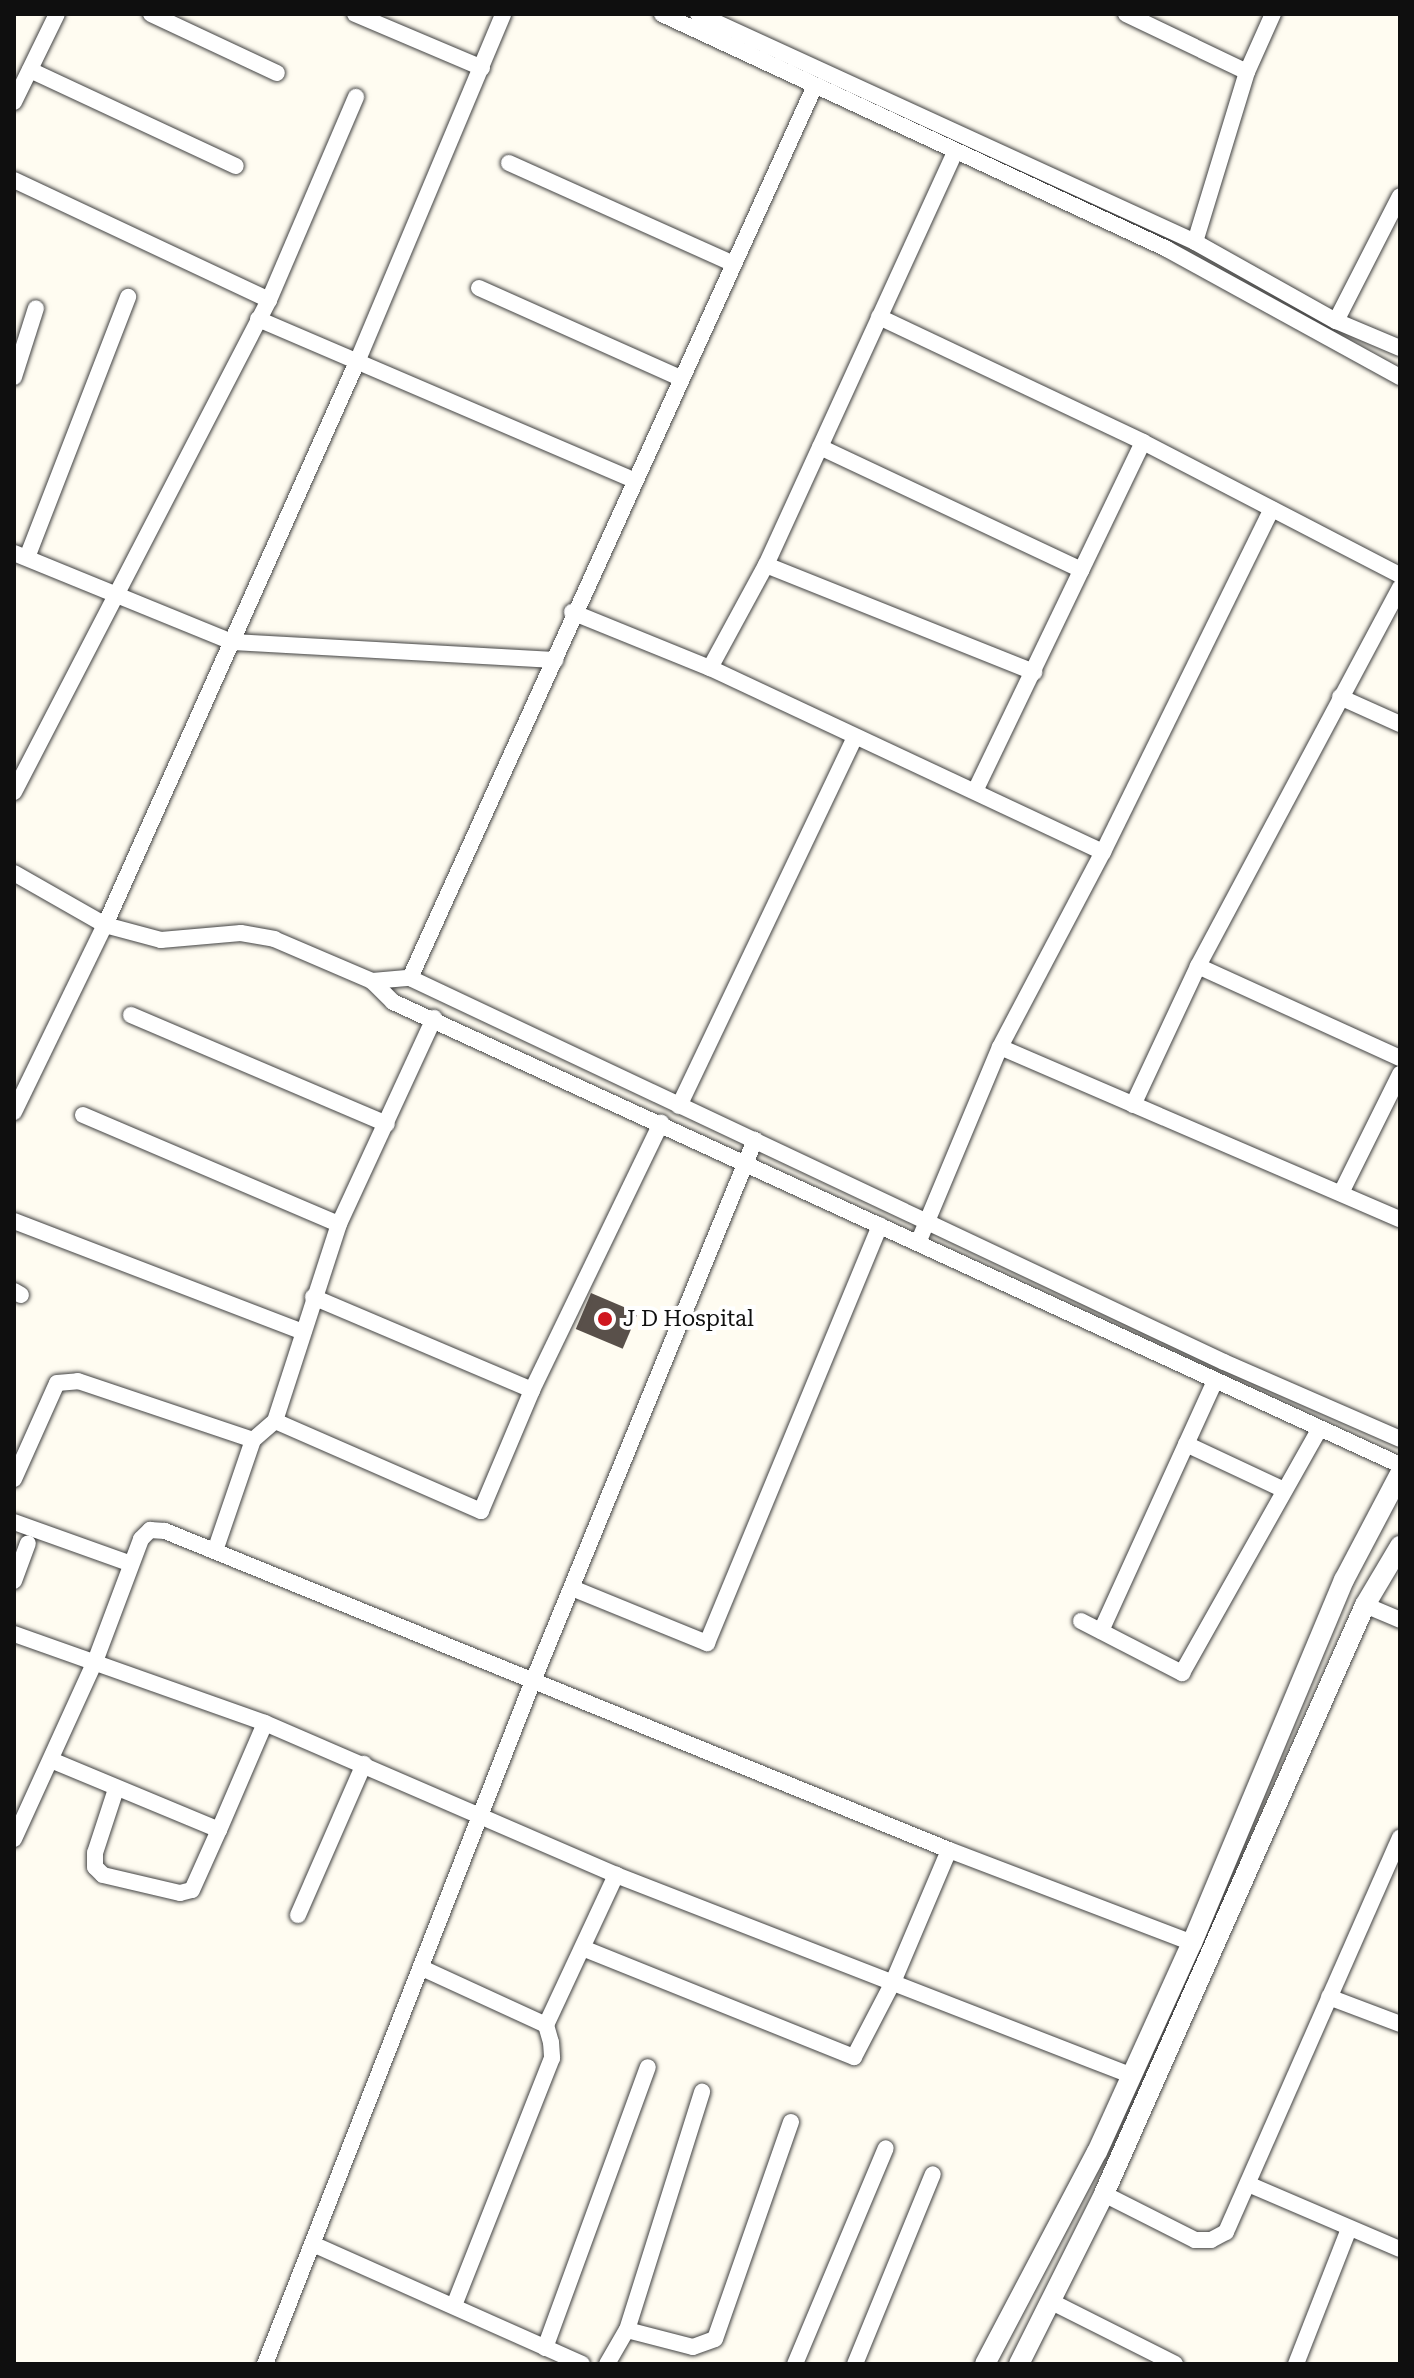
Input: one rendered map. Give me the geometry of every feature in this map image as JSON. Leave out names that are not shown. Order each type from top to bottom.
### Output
[{"type":"street","points":[[14,101],[57,14]]},
{"type":"street","points":[[151,14],[277,73]]},
{"type":"street","points":[[355,14],[482,68]]},
{"type":"street","points":[[16,1101],[105,925],[232,642],[357,362],[503,14]]},
{"type":"street","points":[[662,14],[814,88],[1167,249],[1400,377]]},
{"type":"street","points":[[698,14],[1195,242],[1336,321],[1400,348]]},
{"type":"street","points":[[1126,14],[1247,72]]},
{"type":"street","points":[[1195,242],[1247,72],[1273,14]]},
{"type":"street","points":[[30,70],[236,166]]},
{"type":"street","points":[[410,978],[555,660],[572,612],[814,88]]},
{"type":"street","points":[[14,792],[269,300],[356,97]]},
{"type":"street","points":[[710,668],[766,565],[955,152]]},
{"type":"street","points":[[509,163],[732,263]]},
{"type":"street","points":[[14,180],[269,300]]},
{"type":"street","points":[[1336,321],[1400,196]]},
{"type":"street","points":[[479,288],[682,379]]},
{"type":"street","points":[[128,297],[21,554],[115,596],[232,642],[555,660]]},
{"type":"street","points":[[14,377],[36,308]]},
{"type":"street","points":[[879,317],[1143,442],[1400,575]]},
{"type":"street","points":[[258,319],[633,480]]},
{"type":"street","points":[[976,789],[1143,442]]},
{"type":"street","points":[[820,447],[1081,570]]},
{"type":"street","points":[[918,1243],[1000,1047],[1103,852],[1272,509]]},
{"type":"street","points":[[766,565],[1034,672]]},
{"type":"street","points":[[1133,1105],[1198,966],[1400,587]]},
{"type":"street","points":[[572,612],[710,668],[855,737],[976,789],[1103,852]]},
{"type":"street","points":[[1340,697],[1400,724]]},
{"type":"street","points":[[679,1106],[855,737]]},
{"type":"street","points":[[14,873],[105,925],[161,940],[216,933],[274,939],[372,981],[393,1002],[661,1123],[1214,1383],[1400,1465]]},
{"type":"street","points":[[1198,966],[1400,1058]]},
{"type":"street","points":[[372,981],[410,978],[679,1106],[1400,1439]]},
{"type":"street","points":[[131,1015],[387,1124]]},
{"type":"street","points":[[216,1548],[253,1440],[275,1421],[339,1224],[434,1018]]},
{"type":"street","points":[[1000,1047],[1400,1219]]},
{"type":"street","points":[[1341,1193],[1400,1074]]},
{"type":"street","points":[[83,1115],[339,1224]]},
{"type":"street","points":[[275,1421],[481,1511],[532,1390],[661,1123]]},
{"type":"street","points":[[265,2364],[315,2245],[533,1681],[755,1140]]},
{"type":"street","points":[[14,1221],[303,1332]]},
{"type":"street","points":[[572,1588],[707,1643],[880,1225]]},
{"type":"street","points":[[313,1297],[532,1390]]},
{"type":"street","points":[[14,1479],[57,1383],[78,1381],[253,1440]]},
{"type":"street","points":[[1101,1631],[1214,1383]]},
{"type":"street","points":[[1081,1621],[1182,1673],[1282,1489],[1319,1430]]},
{"type":"street","points":[[1186,1444],[1282,1489]]},
{"type":"street","points":[[985,2364],[1097,2152],[1192,1943],[1344,1580],[1400,1474]]},
{"type":"street","points":[[14,1522],[131,1564]]},
{"type":"street","points":[[14,1839],[96,1659],[131,1564],[150,1530],[216,1548],[949,1850],[1192,1943]]},
{"type":"street","points":[[14,1581],[28,1543]]},
{"type":"street","points":[[1019,2364],[1104,2194],[1365,1605],[1400,1546]]},
{"type":"street","points":[[1365,1605],[1400,1620]]},
{"type":"street","points":[[14,1634],[96,1659],[265,1723],[482,1814],[616,1875],[1130,2075]]},
{"type":"street","points":[[116,1789],[95,1853],[95,1867],[103,1875],[180,1893],[192,1890],[265,1723]]},
{"type":"street","points":[[51,1760],[219,1830]]},
{"type":"street","points":[[298,1915],[364,1764]]},
{"type":"street","points":[[1104,2194],[1195,2240],[1211,2240],[1226,2232],[1400,1838]]},
{"type":"street","points":[[585,1949],[854,2057],[893,1982],[949,1850]]},
{"type":"street","points":[[454,2305],[552,2058],[546,2025],[585,1949],[616,1875]]},
{"type":"street","points":[[422,1968],[546,2025]]},
{"type":"street","points":[[1329,1997],[1400,2024]]},
{"type":"street","points":[[545,2348],[648,2067]]},
{"type":"street","points":[[607,2364],[627,2330],[702,2092]]},
{"type":"street","points":[[627,2330],[693,2347],[715,2339],[791,2122]]},
{"type":"street","points":[[795,2364],[886,2148]]},
{"type":"street","points":[[855,2364],[933,2174]]},
{"type":"street","points":[[1248,2184],[1348,2231],[1400,2249]]},
{"type":"street","points":[[1296,2364],[1348,2231]]},
{"type":"street","points":[[315,2245],[582,2364]]},
{"type":"street","points":[[1050,2301],[1175,2364]]},
{"type":"building","points":[[591,1293],[638,1313],[623,1349],[576,1329]]},
{"type":"place","name":"J D Hospital","points":[[605,1319]]}]
